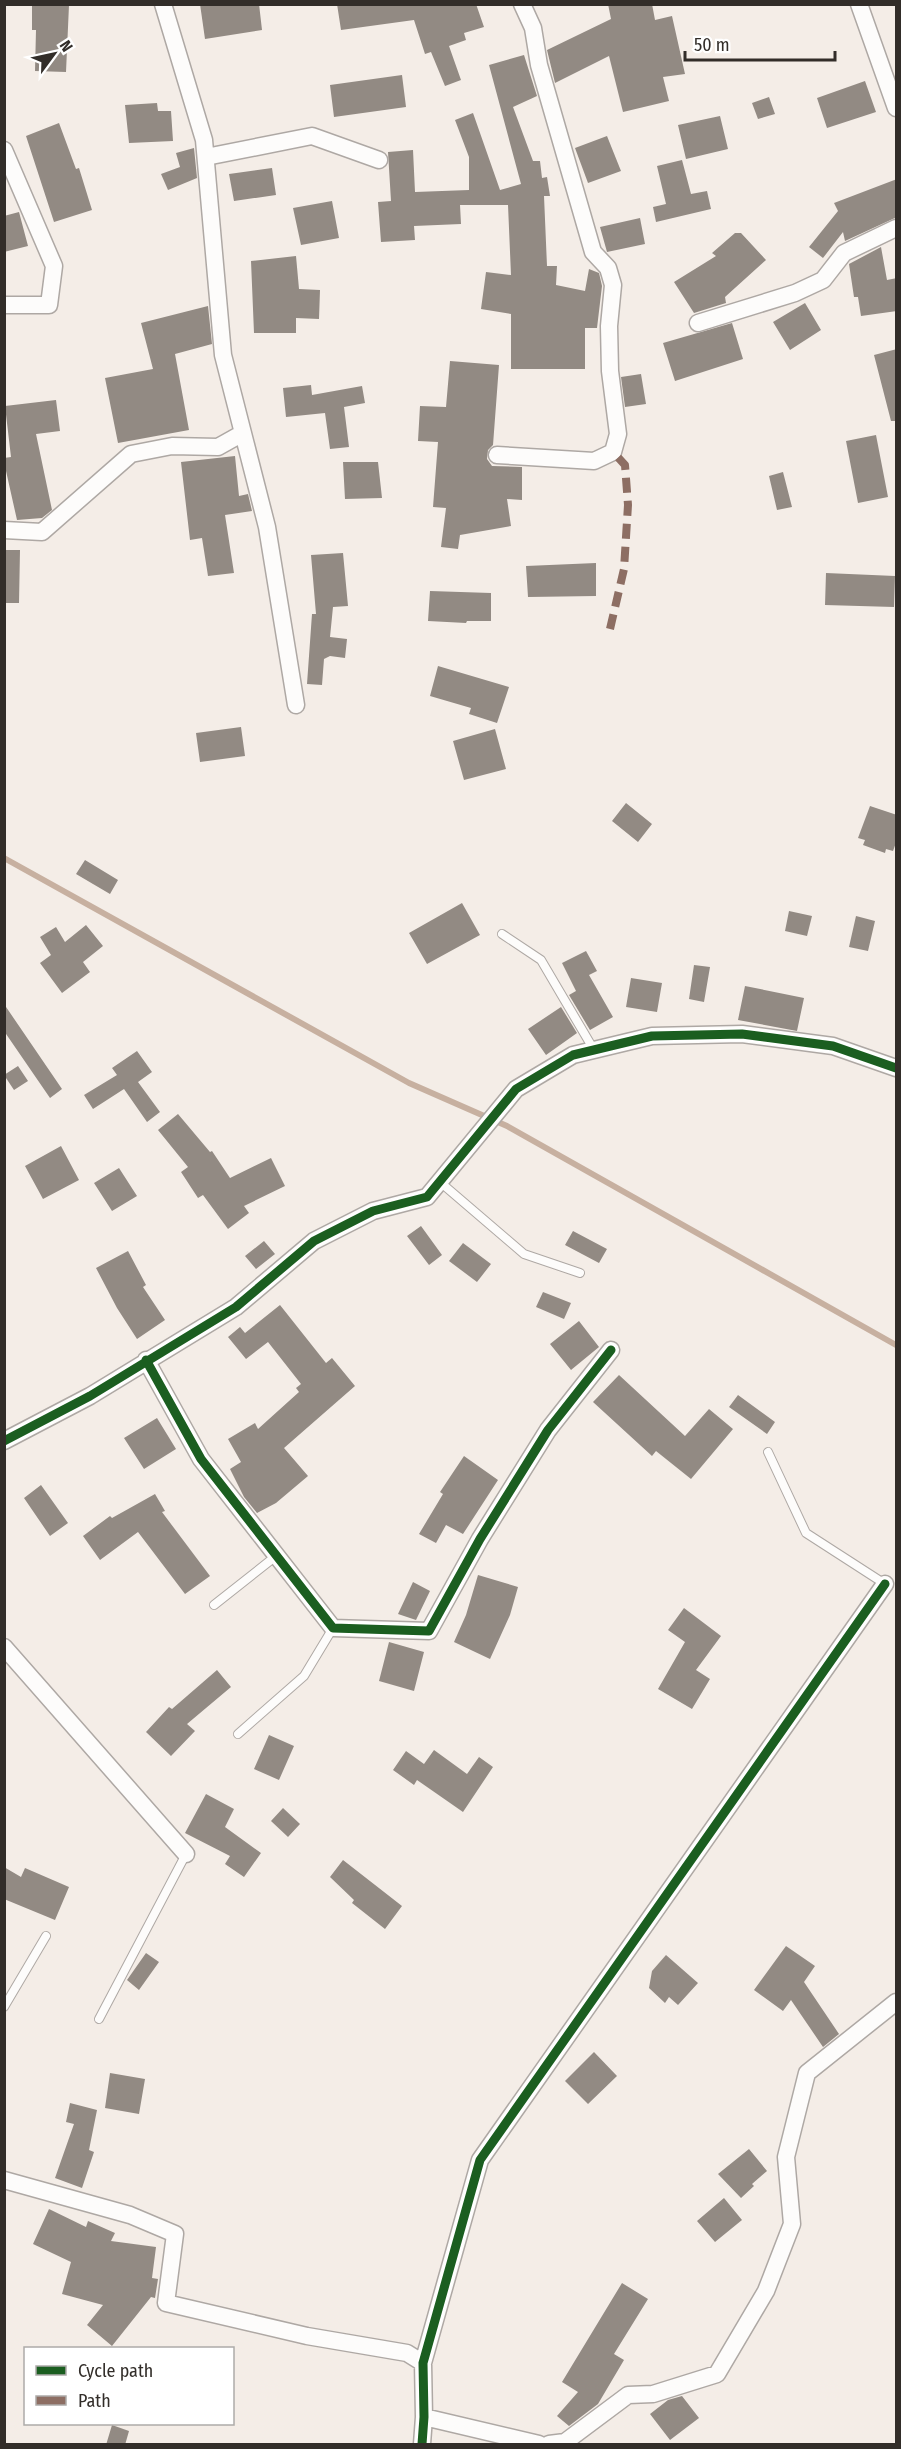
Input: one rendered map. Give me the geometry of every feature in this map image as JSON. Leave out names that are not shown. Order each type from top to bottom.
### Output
[{"type":"street","points":[[163,4],[204,140],[223,355],[267,527],[296,705]]},
{"type":"street","points":[[497,455],[594,461],[613,452],[618,434],[610,371],[609,326],[612,285],[608,267],[592,252],[539,64],[533,28],[522,4]]},
{"type":"street","points":[[859,4],[897,108]]},
{"type":"street","points":[[206,157],[312,136],[379,160]]},
{"type":"street","points":[[4,150],[54,266],[49,305],[4,304]]},
{"type":"street","points":[[698,323],[795,293],[823,280],[844,253],[897,228]]},
{"type":"street","points":[[4,530],[42,532],[131,454],[172,446],[218,447],[243,433]]},
{"type":"street","points":[[4,1441],[90,1396],[236,1307],[314,1241],[373,1211],[427,1197],[516,1089],[573,1055],[652,1036],[742,1034],[833,1046],[897,1068]]},
{"type":"street","points":[[146,1360],[201,1459],[333,1628],[429,1631],[480,1539],[548,1430],[611,1350]]},
{"type":"street","points":[[422,2445],[423,2363],[480,2160],[885,1584]]},
{"type":"street","points":[[4,1647],[186,1854]]},
{"type":"street","points":[[549,2445],[565,2442],[628,2395],[653,2394],[717,2374],[766,2291],[792,2224],[786,2157],[807,2073],[897,2002]]},
{"type":"street","points":[[4,2180],[130,2215],[175,2234],[166,2303],[307,2336],[407,2353],[423,2363]]},
{"type":"street","points":[[424,2417],[539,2445]]},
{"type":"lane","points":[[502,934],[541,960],[594,1050]]},
{"type":"lane","points":[[440,1182],[525,1254],[580,1274]]},
{"type":"lane","points":[[768,1452],[806,1533],[885,1584]]},
{"type":"lane","points":[[214,1605],[276,1556]]},
{"type":"lane","points":[[238,1734],[304,1676],[333,1628]]},
{"type":"lane","points":[[99,2019],[186,1854]]},
{"type":"lane","points":[[4,2007],[46,1936]]},
{"type":"building","points":[[200,4],[259,4],[262,30],[205,39]]},
{"type":"building","points":[[337,4],[476,4],[484,27],[464,33],[466,40],[449,46],[461,80],[445,86],[431,52],[425,54],[414,20],[341,30]]},
{"type":"building","points":[[608,4],[652,4],[655,20],[672,16],[685,74],[663,77],[669,101],[623,112],[609,56],[555,83],[547,50],[611,19]]},
{"type":"building","points":[[32,5],[69,5],[66,72],[35,71],[36,30],[32,30]]},
{"type":"building","points":[[524,55],[537,96],[513,107],[533,161],[540,161],[542,178],[547,177],[550,196],[544,196],[547,266],[557,266],[556,285],[585,291],[589,269],[599,273],[602,286],[597,328],[585,328],[585,369],[511,369],[511,314],[481,309],[486,272],[511,275],[508,205],[460,205],[461,224],[414,226],[415,240],[381,242],[378,202],[391,201],[388,152],[413,150],[415,192],[469,190],[469,157],[455,120],[473,113],[500,190],[521,184],[489,65]]},
{"type":"building","points":[[402,75],[406,107],[334,117],[330,85]]},
{"type":"building","points":[[865,81],[876,112],[827,128],[817,98]]},
{"type":"building","points":[[769,97],[775,114],[758,119],[752,103]]},
{"type":"building","points":[[157,103],[158,111],[171,111],[173,141],[129,143],[125,105]]},
{"type":"building","points":[[720,116],[728,149],[686,159],[678,125]]},
{"type":"building","points":[[59,123],[76,169],[79,168],[92,210],[54,222],[26,136]]},
{"type":"building","points":[[607,136],[621,171],[588,183],[575,148]]},
{"type":"building","points":[[194,148],[197,178],[168,190],[161,174],[180,167],[176,153]]},
{"type":"building","points":[[682,160],[691,194],[707,191],[711,209],[656,222],[653,207],[666,204],[657,166]]},
{"type":"building","points":[[272,168],[276,195],[234,201],[229,174]]},
{"type":"building","points":[[897,179],[897,217],[845,241],[843,232],[823,258],[809,247],[838,211],[834,203]]},
{"type":"building","points":[[332,201],[339,238],[301,245],[293,208]]},
{"type":"building","points":[[19,212],[28,246],[4,252],[4,216]]},
{"type":"building","points":[[640,218],[645,244],[607,252],[600,227]]},
{"type":"building","points":[[735,233],[741,233],[766,260],[725,297],[726,303],[694,313],[674,282],[716,256],[712,253]]},
{"type":"building","points":[[881,247],[887,280],[897,278],[897,311],[861,316],[858,297],[854,297],[849,264]]},
{"type":"building","points":[[296,256],[299,289],[320,290],[319,319],[296,318],[296,333],[254,333],[251,261]]},
{"type":"building","points":[[805,303],[821,330],[790,350],[773,322]]},
{"type":"building","points":[[208,306],[212,344],[175,354],[189,430],[118,443],[105,378],[153,369],[141,323]]},
{"type":"building","points":[[732,323],[743,359],[675,381],[663,343]]},
{"type":"building","points":[[897,349],[897,421],[891,421],[874,355]]},
{"type":"building","points":[[450,361],[499,365],[493,445],[488,450],[487,459],[492,466],[522,467],[522,500],[507,499],[511,526],[460,535],[458,549],[441,547],[446,508],[433,507],[438,442],[418,441],[420,406],[446,407]]},
{"type":"building","points":[[641,374],[646,404],[625,407],[621,377]]},
{"type":"building","points":[[311,385],[312,395],[362,386],[365,403],[344,407],[349,447],[330,449],[325,413],[286,417],[283,388]]},
{"type":"building","points":[[56,400],[60,431],[36,434],[52,510],[42,518],[17,520],[4,462],[4,458],[11,457],[5,406]]},
{"type":"building","points":[[876,435],[888,497],[858,503],[846,441]]},
{"type":"building","points":[[235,456],[239,496],[248,494],[252,511],[225,515],[234,573],[208,576],[202,538],[190,540],[181,462]]},
{"type":"building","points":[[343,462],[378,462],[382,498],[345,499]]},
{"type":"building","points":[[783,472],[792,507],[777,510],[769,476]]},
{"type":"building","points":[[4,550],[20,550],[19,603],[4,603]]},
{"type":"building","points":[[343,553],[348,606],[333,607],[330,637],[347,639],[345,658],[330,656],[324,659],[322,685],[307,684],[312,614],[316,614],[311,555]]},
{"type":"building","points":[[596,563],[596,596],[528,597],[526,566]]},
{"type":"building","points":[[826,573],[895,576],[894,607],[825,605]]},
{"type":"building","points":[[430,591],[491,593],[491,621],[467,621],[466,623],[428,621]]},
{"type":"building","points":[[438,666],[509,687],[497,723],[469,714],[471,708],[430,696]]},
{"type":"building","points":[[241,727],[245,756],[200,762],[196,733]]},
{"type":"building","points":[[495,729],[506,769],[464,780],[453,741]]},
{"type":"building","points":[[626,803],[652,824],[638,842],[612,821]]},
{"type":"building","points":[[870,806],[897,815],[897,840],[893,851],[886,849],[885,853],[863,845],[865,840],[858,838]]},
{"type":"building","points":[[85,860],[118,880],[110,894],[76,874]]},
{"type":"building","points":[[462,903],[480,935],[427,964],[409,933]]},
{"type":"building","points":[[789,911],[812,916],[807,936],[785,931]]},
{"type":"building","points":[[856,916],[875,921],[868,951],[849,947]]},
{"type":"building","points":[[86,925],[103,946],[83,962],[90,972],[62,993],[40,963],[51,955],[40,937],[56,927],[65,942]]},
{"type":"building","points":[[586,951],[597,971],[589,975],[613,1017],[590,1030],[569,995],[576,991],[562,963]]},
{"type":"building","points":[[694,965],[710,967],[704,1002],[689,999]]},
{"type":"building","points":[[631,978],[662,983],[657,1012],[626,1007]]},
{"type":"building","points":[[745,986],[804,998],[797,1031],[738,1020]]},
{"type":"building","points":[[4,1004],[62,1089],[50,1098],[4,1031]]},
{"type":"building","points":[[561,1007],[577,1033],[546,1055],[528,1029]]},
{"type":"building","points":[[137,1051],[152,1072],[138,1082],[160,1112],[147,1122],[124,1089],[93,1109],[84,1095],[117,1075],[112,1068]]},
{"type":"building","points":[[18,1066],[28,1081],[14,1090],[4,1075]]},
{"type":"building","points":[[178,1114],[210,1152],[212,1151],[230,1178],[271,1158],[285,1186],[244,1206],[249,1213],[228,1229],[203,1195],[198,1198],[181,1172],[188,1167],[158,1130]]},
{"type":"building","points":[[61,1146],[79,1180],[43,1199],[25,1166]]},
{"type":"building","points":[[119,1168],[137,1196],[112,1211],[94,1183]]},
{"type":"building","points":[[421,1226],[442,1255],[429,1265],[407,1236]]},
{"type":"building","points":[[573,1231],[607,1249],[599,1263],[565,1245]]},
{"type":"building","points":[[264,1241],[275,1254],[256,1269],[245,1256]]},
{"type":"building","points":[[463,1243],[491,1264],[477,1282],[449,1261]]},
{"type":"building","points":[[128,1251],[146,1285],[143,1287],[165,1320],[137,1339],[117,1308],[96,1268]]},
{"type":"building","points":[[543,1292],[571,1303],[564,1319],[536,1307]]},
{"type":"building","points":[[280,1305],[326,1363],[332,1358],[355,1386],[284,1448],[308,1476],[276,1503],[257,1513],[244,1497],[230,1469],[241,1462],[228,1439],[255,1423],[258,1429],[299,1392],[296,1388],[301,1384],[268,1342],[246,1359],[228,1337],[240,1327],[245,1333]]},
{"type":"building","points":[[579,1321],[599,1347],[571,1370],[550,1344]]},
{"type":"building","points":[[619,1375],[685,1436],[709,1409],[733,1429],[691,1479],[656,1451],[652,1456],[593,1402]]},
{"type":"building","points":[[738,1395],[775,1422],[767,1434],[729,1407]]},
{"type":"building","points":[[157,1418],[176,1449],[144,1469],[124,1438]]},
{"type":"building","points":[[464,1456],[498,1480],[463,1534],[446,1525],[436,1543],[419,1534],[443,1494],[440,1492]]},
{"type":"building","points":[[41,1485],[68,1523],[50,1536],[24,1498]]},
{"type":"building","points":[[155,1494],[165,1511],[162,1512],[210,1576],[185,1594],[138,1532],[100,1560],[83,1536],[110,1516],[112,1518]]},
{"type":"building","points":[[478,1575],[518,1587],[510,1615],[490,1659],[454,1642],[466,1615]]},
{"type":"building","points":[[413,1582],[430,1591],[416,1620],[398,1614]]},
{"type":"building","points":[[684,1608],[721,1636],[696,1670],[710,1679],[692,1709],[658,1689],[685,1642],[668,1630]]},
{"type":"building","points":[[389,1642],[424,1652],[414,1691],[379,1681]]},
{"type":"building","points":[[217,1670],[231,1687],[187,1724],[195,1731],[171,1756],[146,1732],[169,1707],[172,1709]]},
{"type":"building","points":[[269,1735],[294,1746],[279,1780],[254,1769]]},
{"type":"building","points":[[434,1750],[467,1774],[479,1757],[493,1767],[463,1812],[417,1780],[414,1785],[393,1770],[406,1751],[424,1764]]},
{"type":"building","points":[[206,1794],[234,1809],[225,1827],[261,1853],[244,1877],[225,1864],[230,1856],[185,1833]]},
{"type":"building","points":[[283,1808],[300,1824],[288,1837],[271,1821]]},
{"type":"building","points":[[343,1860],[402,1906],[385,1929],[352,1903],[354,1900],[330,1877]]},
{"type":"building","points":[[4,1867],[21,1877],[25,1868],[69,1887],[55,1920],[4,1899]]},
{"type":"building","points":[[786,1946],[815,1966],[804,1982],[839,2034],[823,2047],[791,2000],[783,2011],[754,1990]]},
{"type":"building","points":[[146,1953],[159,1962],[139,1990],[127,1980]]},
{"type":"building","points":[[666,1955],[698,1983],[678,2005],[669,1997],[665,2003],[649,1988],[652,1971]]},
{"type":"building","points":[[594,2052],[617,2076],[588,2104],[565,2081]]},
{"type":"building","points":[[110,2073],[145,2079],[139,2114],[105,2108]]},
{"type":"building","points":[[70,2103],[97,2110],[89,2150],[94,2152],[82,2188],[55,2178],[74,2124],[66,2122]]},
{"type":"building","points":[[749,2149],[767,2171],[741,2198],[718,2174]]},
{"type":"building","points":[[724,2198],[742,2220],[715,2242],[697,2221]]},
{"type":"building","points":[[49,2209],[86,2227],[88,2221],[115,2233],[111,2241],[156,2247],[152,2278],[158,2279],[155,2298],[151,2297],[112,2346],[87,2325],[103,2305],[62,2294],[71,2262],[33,2244]]},
{"type":"building","points":[[622,2283],[648,2299],[614,2354],[624,2360],[598,2404],[569,2426],[557,2416],[578,2392],[562,2382]]},
{"type":"building","points":[[682,2396],[699,2418],[670,2440],[650,2414],[668,2400]]},
{"type":"building","points":[[112,2425],[129,2431],[125,2445],[106,2445]]},
{"type":"waterway","points":[[4,858],[409,1083],[507,1126],[896,1345]]},
{"type":"marked path","points":[[610,629],[624,569],[628,505],[625,465],[613,452]]},
{"type":"cycle path","points":[[4,1441],[90,1396],[236,1307],[314,1241],[373,1211],[427,1197],[516,1089],[573,1055],[652,1036],[742,1034],[833,1046],[896,1068]]},
{"type":"cycle path","points":[[146,1360],[201,1459],[333,1628],[429,1631],[480,1539],[548,1430],[611,1350]]},
{"type":"cycle path","points":[[422,2444],[423,2363],[480,2160],[885,1584]]}]
